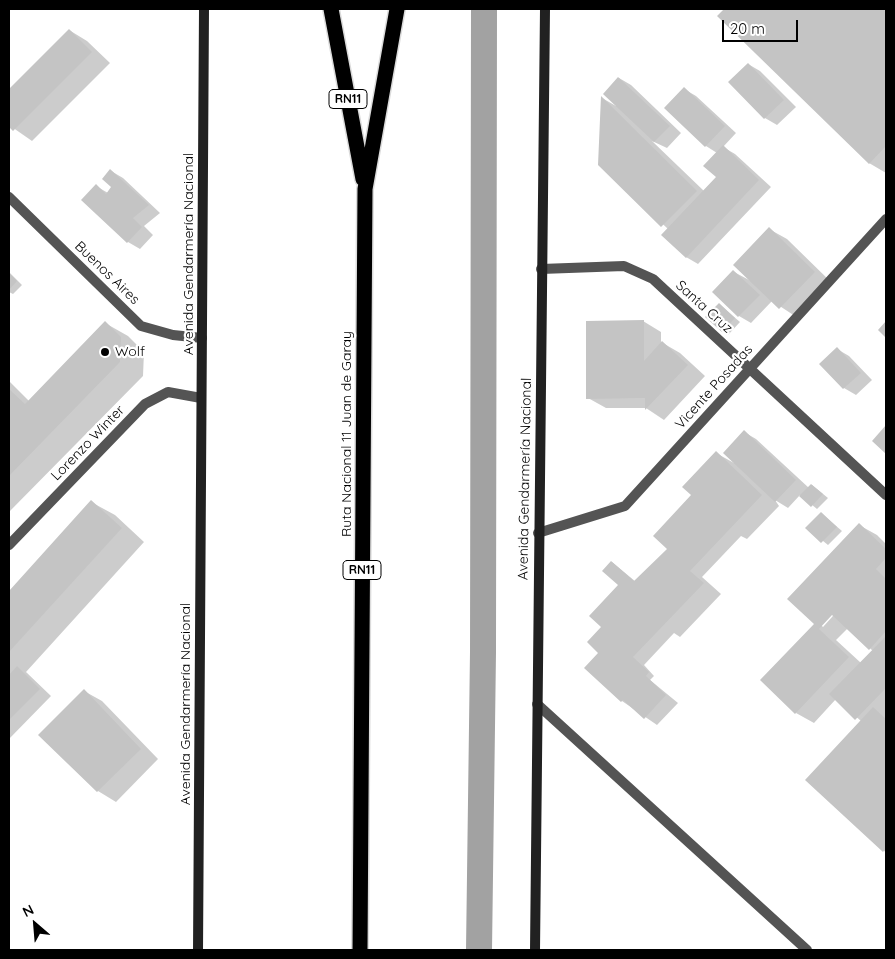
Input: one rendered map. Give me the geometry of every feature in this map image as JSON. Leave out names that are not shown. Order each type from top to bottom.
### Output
[{"type":"highway","name":"Ruta Nacional 11 Juan de Garay","points":[[331,9],[365,189]]},
{"type":"highway","name":"Ruta Nacional 11 Juan de Garay","points":[[360,950],[365,189],[397,9]]},
{"type":"main road","name":"Avenida Gendarmería Nacional","points":[[198,950],[204,9]]},
{"type":"main road","name":"Avenida Gendarmería Nacional","points":[[535,950],[536,704],[545,9]]},
{"type":"street","name":"Buenos Aires","points":[[9,197],[140,326],[173,335],[202,338]]},
{"type":"street","name":"Vicente Posadas","points":[[538,533],[625,506],[886,219]]},
{"type":"street","name":"Santa Cruz","points":[[541,269],[624,266],[653,279],[750,367],[886,496]]},
{"type":"street","name":"Lorenzo Winter","points":[[9,544],[146,404],[168,392],[202,398]]},
{"type":"street","points":[[536,704],[807,950]]},
{"type":"building","points":[[724,9],[883,9],[886,12],[886,146],[869,164],[717,16]]},
{"type":"building","points":[[69,29],[92,52],[13,131],[9,127],[9,89]]},
{"type":"building","points":[[748,63],[784,100],[764,119],[728,82]]},
{"type":"building","points":[[618,77],[670,126],[654,142],[603,94]]},
{"type":"building","points":[[684,87],[725,126],[705,147],[664,108]]},
{"type":"building","points":[[601,96],[697,191],[661,227],[598,165]]},
{"type":"building","points":[[723,145],[759,180],[686,258],[661,235],[716,177],[703,166]]},
{"type":"building","points":[[110,169],[149,205],[133,218],[142,227],[127,243],[81,200],[96,184],[106,194],[111,187],[102,179]]},
{"type":"building","points":[[769,227],[815,272],[779,309],[733,265]]},
{"type":"building","points":[[733,270],[760,295],[738,317],[712,292]]},
{"type":"building","points":[[9,273],[17,281],[9,290]]},
{"type":"building","points":[[719,303],[735,318],[722,332],[705,317]]},
{"type":"building","points":[[644,320],[644,361],[662,341],[688,365],[645,410],[645,398],[586,399],[586,321]]},
{"type":"building","points":[[105,321],[121,337],[120,362],[9,476],[9,389],[25,404]]},
{"type":"building","points":[[886,321],[886,338],[878,330]]},
{"type":"building","points":[[837,347],[861,373],[843,389],[819,364]]},
{"type":"building","points":[[886,425],[886,454],[872,441]]},
{"type":"building","points":[[744,430],[796,480],[775,502],[723,453]]},
{"type":"building","points":[[716,451],[762,495],[690,571],[704,583],[633,657],[649,672],[646,676],[666,695],[644,719],[623,700],[621,702],[584,668],[598,653],[587,642],[601,627],[589,616],[618,585],[602,571],[611,561],[634,581],[667,549],[653,536],[691,495],[682,487]]},
{"type":"building","points":[[811,484],[823,494],[811,507],[799,496]]},
{"type":"building","points":[[91,500],[122,528],[9,652],[9,591]]},
{"type":"building","points":[[821,512],[837,527],[821,543],[805,528]]},
{"type":"building","points":[[859,523],[886,549],[886,558],[876,569],[886,579],[886,631],[869,650],[832,615],[819,629],[849,657],[795,714],[760,680],[814,624],[787,599]]},
{"type":"building","points":[[886,636],[886,688],[855,720],[829,694]]},
{"type":"building","points":[[17,666],[40,689],[9,720],[9,675]]},
{"type":"building","points":[[84,689],[141,749],[97,792],[38,735]]},
{"type":"building","points":[[873,707],[886,719],[886,848],[883,852],[805,780]]},
{"type":"waterway","points":[[479,950],[483,652],[484,9]]},
{"type":"place","name":"Wolf","points":[[105,352]]}]
